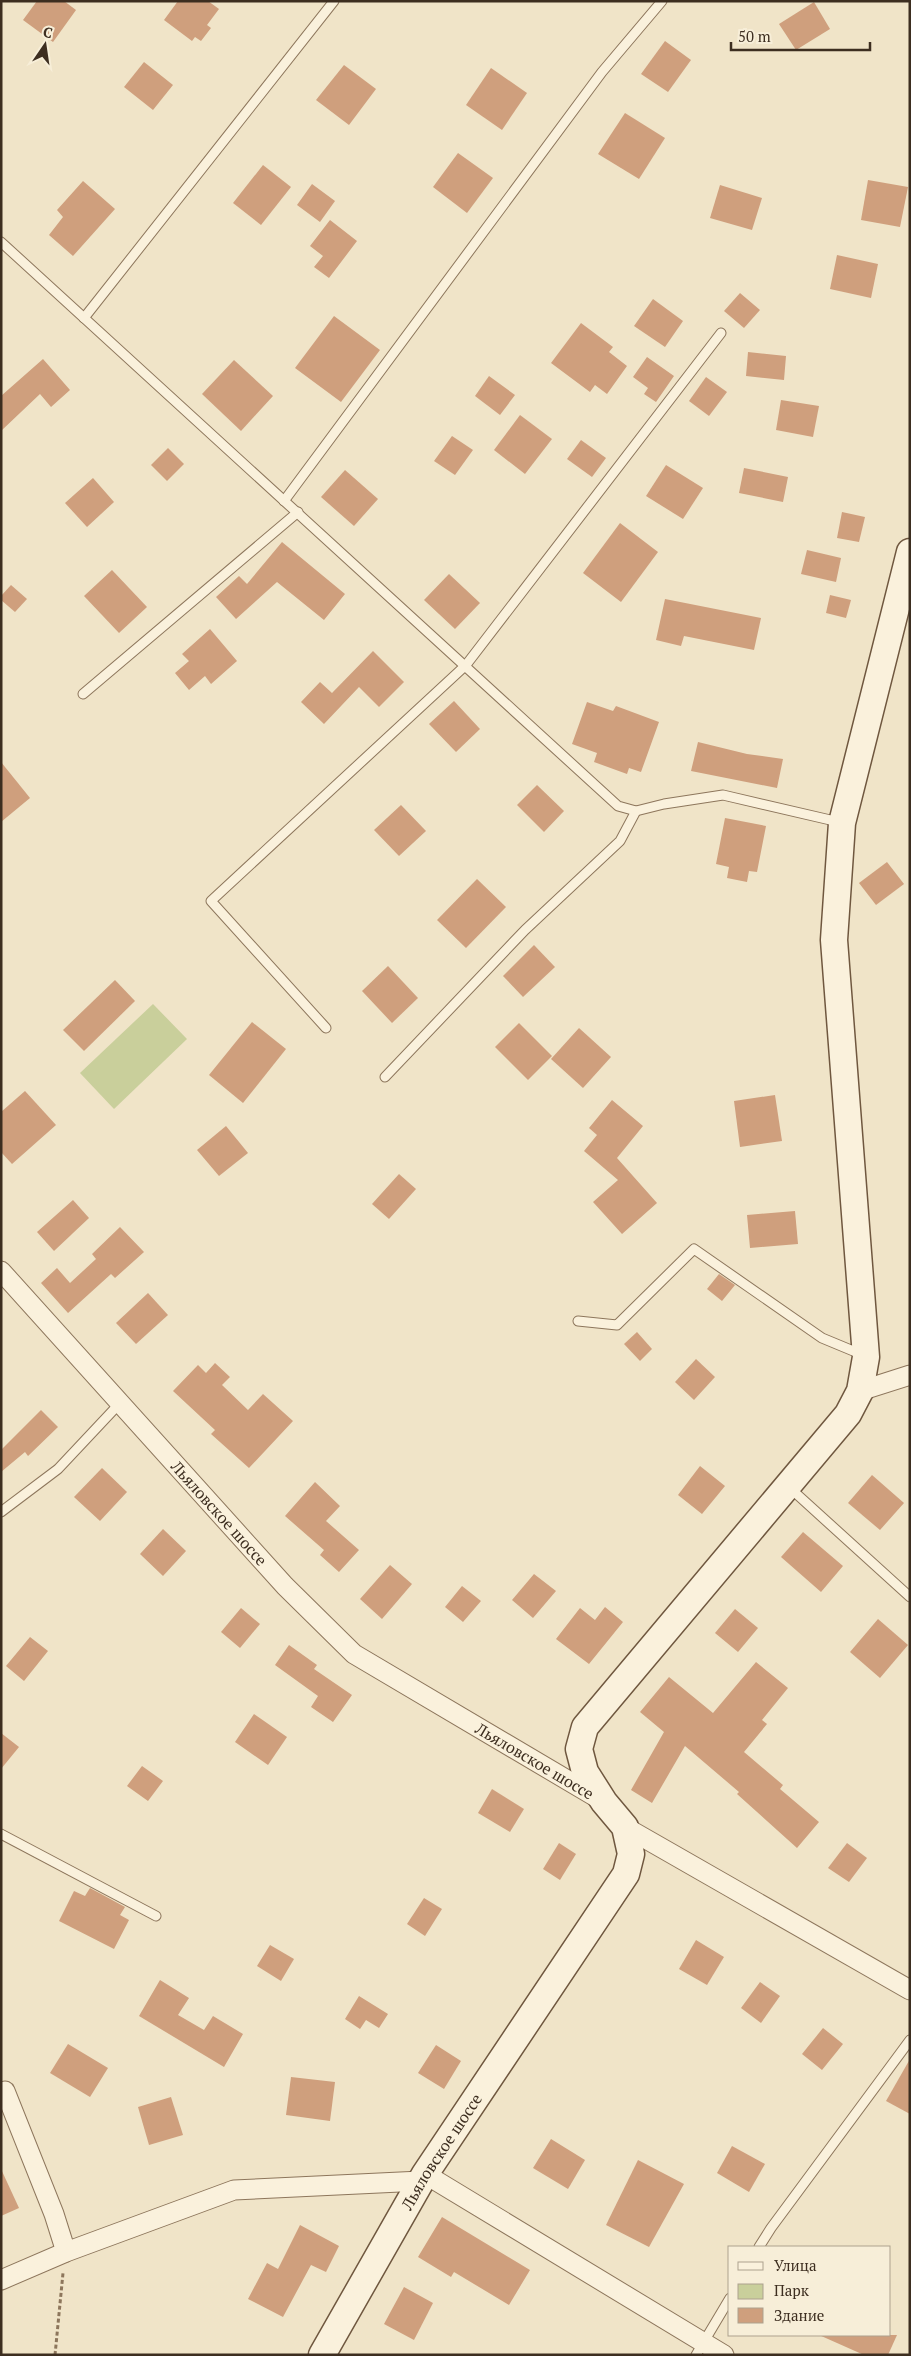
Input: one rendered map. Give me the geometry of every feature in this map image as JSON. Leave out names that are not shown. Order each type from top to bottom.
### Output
[{"type":"street","points":[[604,1802],[585,1772],[579,1749],[585,1727],[848,1414],[860,1391],[866,1356],[834,940],[842,823],[910,552]]},
{"type":"street","name":"Льяловское шоссе","points":[[1,1271],[285,1586],[354,1654],[604,1802],[625,1827],[631,1854],[626,1874],[423,2178],[322,2355]]},
{"type":"street","points":[[860,1391],[910,1375]]},
{"type":"street","points":[[625,1827],[910,1990]]},
{"type":"street","points":[[5,2090],[54,2214],[66,2252]]},
{"type":"street","points":[[1,2280],[66,2252],[234,2190],[423,2178],[700,2349],[724,2355]]},
{"type":"lane","points":[[84,318],[334,1]]},
{"type":"lane","points":[[284,501],[602,72],[662,1]]},
{"type":"lane","points":[[1,242],[466,665],[618,806],[636,811],[664,804],[723,795],[842,823]]},
{"type":"lane","points":[[326,1028],[211,901],[466,665],[721,333]]},
{"type":"lane","points":[[83,694],[298,512]]},
{"type":"lane","points":[[384,1077],[525,930],[620,841],[636,811]]},
{"type":"lane","points":[[578,1321],[617,1325],[694,1249],[822,1338],[866,1356]]},
{"type":"lane","points":[[1,1512],[58,1469],[120,1403]]},
{"type":"lane","points":[[788,1487],[910,1597]]},
{"type":"lane","points":[[1,1834],[156,1916]]},
{"type":"lane","points":[[761,2246],[771,2228],[910,2040]]},
{"type":"lane","points":[[700,2349],[728,2301]]},
{"type":"path","points":[[55,2355],[66,2252]]},
{"type":"green space","points":[[153,1004],[187,1039],[114,1109],[80,1073]]},
{"type":"building","points":[[37,1],[64,1],[76,10],[53,42],[23,20]]},
{"type":"building","points":[[178,1],[208,1],[219,9],[207,25],[211,28],[201,41],[195,37],[192,41],[164,20]]},
{"type":"building","points":[[814,2],[830,29],[796,50],[779,24]]},
{"type":"building","points":[[665,41],[691,60],[668,92],[641,74]]},
{"type":"building","points":[[144,62],[173,85],[153,110],[124,87]]},
{"type":"building","points":[[344,65],[376,89],[349,125],[316,100]]},
{"type":"building","points":[[491,68],[527,93],[502,130],[466,105]]},
{"type":"building","points":[[625,113],[665,138],[639,179],[598,154]]},
{"type":"building","points":[[458,153],[493,178],[467,213],[433,187]]},
{"type":"building","points":[[263,165],[291,187],[261,225],[233,203]]},
{"type":"building","points":[[868,180],[908,187],[900,227],[861,220]]},
{"type":"building","points":[[83,181],[115,209],[73,256],[49,235],[63,217],[57,210]]},
{"type":"building","points":[[312,184],[335,201],[320,222],[297,205]]},
{"type":"building","points":[[720,185],[762,198],[752,230],[710,218]]},
{"type":"building","points":[[330,220],[357,241],[329,278],[314,267],[323,256],[310,246]]},
{"type":"building","points":[[837,255],[878,264],[871,298],[830,289]]},
{"type":"building","points":[[740,293],[760,310],[744,328],[724,311]]},
{"type":"building","points":[[653,299],[683,321],[665,347],[634,326]]},
{"type":"building","points":[[334,316],[380,350],[341,402],[295,368]]},
{"type":"building","points":[[581,323],[613,347],[609,352],[627,366],[607,394],[595,385],[590,392],[551,363]]},
{"type":"building","points":[[748,352],[786,356],[784,380],[746,376]]},
{"type":"building","points":[[647,357],[674,376],[656,402],[644,394],[648,388],[633,377]]},
{"type":"building","points":[[43,359],[70,390],[51,407],[40,394],[1,431],[1,396]]},
{"type":"building","points":[[234,360],[273,396],[241,431],[202,394]]},
{"type":"building","points":[[489,376],[515,395],[500,415],[475,396]]},
{"type":"building","points":[[706,377],[727,392],[709,416],[689,401]]},
{"type":"building","points":[[781,400],[819,406],[813,437],[776,430]]},
{"type":"building","points":[[520,415],[552,439],[525,474],[494,450]]},
{"type":"building","points":[[452,436],[473,450],[455,475],[434,461]]},
{"type":"building","points":[[581,440],[606,458],[592,477],[567,459]]},
{"type":"building","points":[[168,448],[184,464],[167,481],[151,465]]},
{"type":"building","points":[[666,465],[703,488],[683,519],[646,496]]},
{"type":"building","points":[[744,468],[788,477],[783,502],[739,493]]},
{"type":"building","points":[[345,470],[378,499],[354,526],[321,497]]},
{"type":"building","points":[[93,478],[114,502],[87,527],[65,503]]},
{"type":"building","points":[[842,512],[865,517],[859,542],[837,538]]},
{"type":"building","points":[[620,523],[658,552],[621,602],[583,573]]},
{"type":"building","points":[[282,542],[345,594],[324,620],[277,582],[236,619],[216,597],[239,576],[247,584]]},
{"type":"building","points":[[807,550],[841,558],[836,582],[801,574]]},
{"type":"building","points":[[112,570],[147,607],[119,633],[84,596]]},
{"type":"building","points":[[449,574],[480,603],[455,629],[424,600]]},
{"type":"building","points":[[11,585],[27,599],[15,612],[1,600],[1,596]]},
{"type":"building","points":[[830,595],[851,600],[846,618],[826,613]]},
{"type":"building","points":[[665,599],[761,618],[754,650],[684,636],[681,646],[656,640]]},
{"type":"building","points":[[210,629],[237,661],[211,684],[205,676],[189,690],[175,673],[189,661],[182,654]]},
{"type":"building","points":[[373,651],[404,682],[379,707],[359,687],[324,724],[301,702],[320,682],[332,693]]},
{"type":"building","points":[[454,701],[480,729],[456,752],[429,724]]},
{"type":"building","points":[[587,702],[613,711],[616,706],[659,722],[641,772],[629,768],[627,774],[594,762],[597,753],[572,744]]},
{"type":"building","points":[[698,742],[747,754],[783,759],[777,788],[691,771]]},
{"type":"building","points":[[1,762],[30,798],[1,822]]},
{"type":"building","points":[[537,785],[564,811],[544,832],[517,805]]},
{"type":"building","points":[[401,805],[426,831],[399,856],[374,830]]},
{"type":"building","points":[[725,818],[766,826],[757,872],[749,871],[747,882],[727,878],[729,867],[716,864]]},
{"type":"building","points":[[887,862],[904,884],[876,905],[859,883]]},
{"type":"building","points":[[477,879],[506,907],[466,948],[437,920]]},
{"type":"building","points":[[534,945],[555,967],[523,997],[503,976]]},
{"type":"building","points":[[388,966],[418,998],[392,1023],[362,991]]},
{"type":"building","points":[[115,980],[135,1001],[84,1051],[63,1030]]},
{"type":"building","points":[[252,1022],[286,1049],[243,1103],[209,1075]]},
{"type":"building","points":[[519,1023],[552,1056],[528,1080],[495,1047]]},
{"type":"building","points":[[579,1028],[611,1057],[583,1088],[551,1059]]},
{"type":"building","points":[[25,1091],[56,1125],[12,1164],[1,1152],[1,1112]]},
{"type":"building","points":[[775,1095],[782,1141],[740,1147],[734,1101]]},
{"type":"building","points":[[612,1100],[643,1126],[617,1158],[657,1203],[622,1234],[593,1202],[618,1180],[584,1151],[597,1135],[589,1128]]},
{"type":"building","points":[[226,1126],[248,1153],[219,1176],[197,1150]]},
{"type":"building","points":[[399,1174],[416,1189],[389,1219],[372,1204]]},
{"type":"building","points":[[73,1200],[89,1218],[54,1251],[37,1232]]},
{"type":"building","points":[[795,1211],[798,1244],[750,1248],[747,1215]]},
{"type":"building","points":[[120,1227],[144,1252],[115,1278],[111,1274],[68,1313],[41,1283],[57,1268],[70,1283],[96,1259],[92,1254]]},
{"type":"building","points":[[719,1274],[735,1285],[722,1301],[707,1289]]},
{"type":"building","points":[[148,1293],[168,1315],[136,1344],[116,1323]]},
{"type":"building","points":[[637,1332],[652,1349],[640,1361],[624,1344]]},
{"type":"building","points":[[696,1359],[715,1377],[694,1400],[675,1382]]},
{"type":"building","points":[[215,1363],[230,1377],[222,1385],[248,1410],[263,1394],[293,1421],[249,1468],[211,1434],[215,1430],[173,1391],[198,1365],[206,1373]]},
{"type":"building","points":[[41,1410],[58,1427],[28,1456],[25,1452],[1,1472],[1,1450]]},
{"type":"building","points":[[700,1466],[725,1486],[702,1514],[678,1495]]},
{"type":"building","points":[[102,1468],[127,1492],[100,1521],[74,1497]]},
{"type":"building","points":[[872,1475],[904,1503],[880,1530],[848,1503]]},
{"type":"building","points":[[315,1482],[340,1506],[326,1521],[359,1550],[339,1572],[320,1555],[324,1550],[285,1516]]},
{"type":"building","points":[[163,1529],[186,1551],[163,1576],[140,1554]]},
{"type":"building","points":[[803,1532],[843,1566],[821,1592],[781,1557]]},
{"type":"building","points":[[390,1565],[412,1584],[382,1619],[360,1599]]},
{"type":"building","points":[[534,1574],[556,1591],[533,1618],[512,1600]]},
{"type":"building","points":[[462,1586],[481,1601],[463,1622],[445,1607]]},
{"type":"building","points":[[605,1607],[623,1622],[589,1664],[556,1639],[580,1608],[595,1620]]},
{"type":"building","points":[[241,1608],[260,1624],[240,1648],[221,1632]]},
{"type":"building","points":[[735,1609],[758,1628],[738,1652],[715,1633]]},
{"type":"building","points":[[878,1619],[908,1645],[880,1678],[850,1652]]},
{"type":"building","points":[[30,1637],[48,1651],[24,1681],[6,1666]]},
{"type":"building","points":[[289,1645],[317,1665],[314,1669],[352,1695],[333,1722],[311,1707],[318,1696],[275,1665]]},
{"type":"building","points":[[756,1662],[788,1688],[762,1720],[767,1724],[744,1752],[783,1785],[780,1789],[819,1822],[797,1848],[737,1794],[739,1792],[685,1746],[652,1803],[631,1790],[664,1732],[640,1712],[669,1677],[713,1713]]},
{"type":"building","points":[[254,1714],[287,1737],[268,1765],[235,1742]]},
{"type":"building","points":[[1,1733],[19,1747],[1,1769]]},
{"type":"building","points":[[142,1766],[163,1781],[148,1801],[127,1786]]},
{"type":"building","points":[[492,1789],[524,1809],[510,1832],[478,1813]]},
{"type":"building","points":[[559,1843],[576,1854],[560,1880],[543,1869]]},
{"type":"building","points":[[847,1843],[867,1858],[849,1882],[828,1868]]},
{"type":"building","points":[[90,1888],[125,1907],[120,1915],[129,1920],[114,1949],[59,1921],[74,1891],[85,1896]]},
{"type":"building","points":[[424,1898],[442,1909],[425,1936],[407,1924]]},
{"type":"building","points":[[696,1940],[724,1957],[707,1985],[679,1969]]},
{"type":"building","points":[[270,1945],[294,1959],[281,1981],[257,1966]]},
{"type":"building","points":[[160,1980],[189,1998],[178,2015],[204,2030],[213,2016],[243,2034],[224,2067],[139,2016]]},
{"type":"building","points":[[760,1982],[780,1996],[761,2023],[741,2008]]},
{"type":"building","points":[[359,1996],[388,2014],[379,2028],[366,2020],[360,2029],[345,2019]]},
{"type":"building","points":[[823,2028],[843,2044],[822,2070],[802,2054]]},
{"type":"building","points":[[68,2044],[108,2068],[90,2097],[50,2073]]},
{"type":"building","points":[[436,2045],[461,2061],[444,2089],[418,2073]]},
{"type":"building","points":[[910,2059],[910,2114],[886,2101]]},
{"type":"building","points":[[291,2077],[335,2082],[330,2121],[286,2115]]},
{"type":"building","points":[[171,2097],[183,2135],[149,2145],[138,2107]]},
{"type":"building","points":[[551,2139],[585,2160],[568,2189],[533,2168]]},
{"type":"building","points":[[732,2146],[765,2164],[749,2192],[717,2173]]},
{"type":"building","points":[[638,2160],[684,2184],[649,2247],[606,2225]]},
{"type":"building","points":[[1,2169],[19,2208],[1,2216]]},
{"type":"building","points":[[442,2217],[530,2270],[509,2305],[454,2272],[451,2277],[418,2257]]},
{"type":"building","points":[[300,2225],[339,2246],[326,2272],[311,2265],[283,2317],[248,2299],[267,2263],[278,2269]]},
{"type":"building","points":[[404,2287],[433,2303],[414,2340],[384,2324]]},
{"type":"building","points":[[897,2335],[888,2355],[864,2355],[821,2336]]}]
